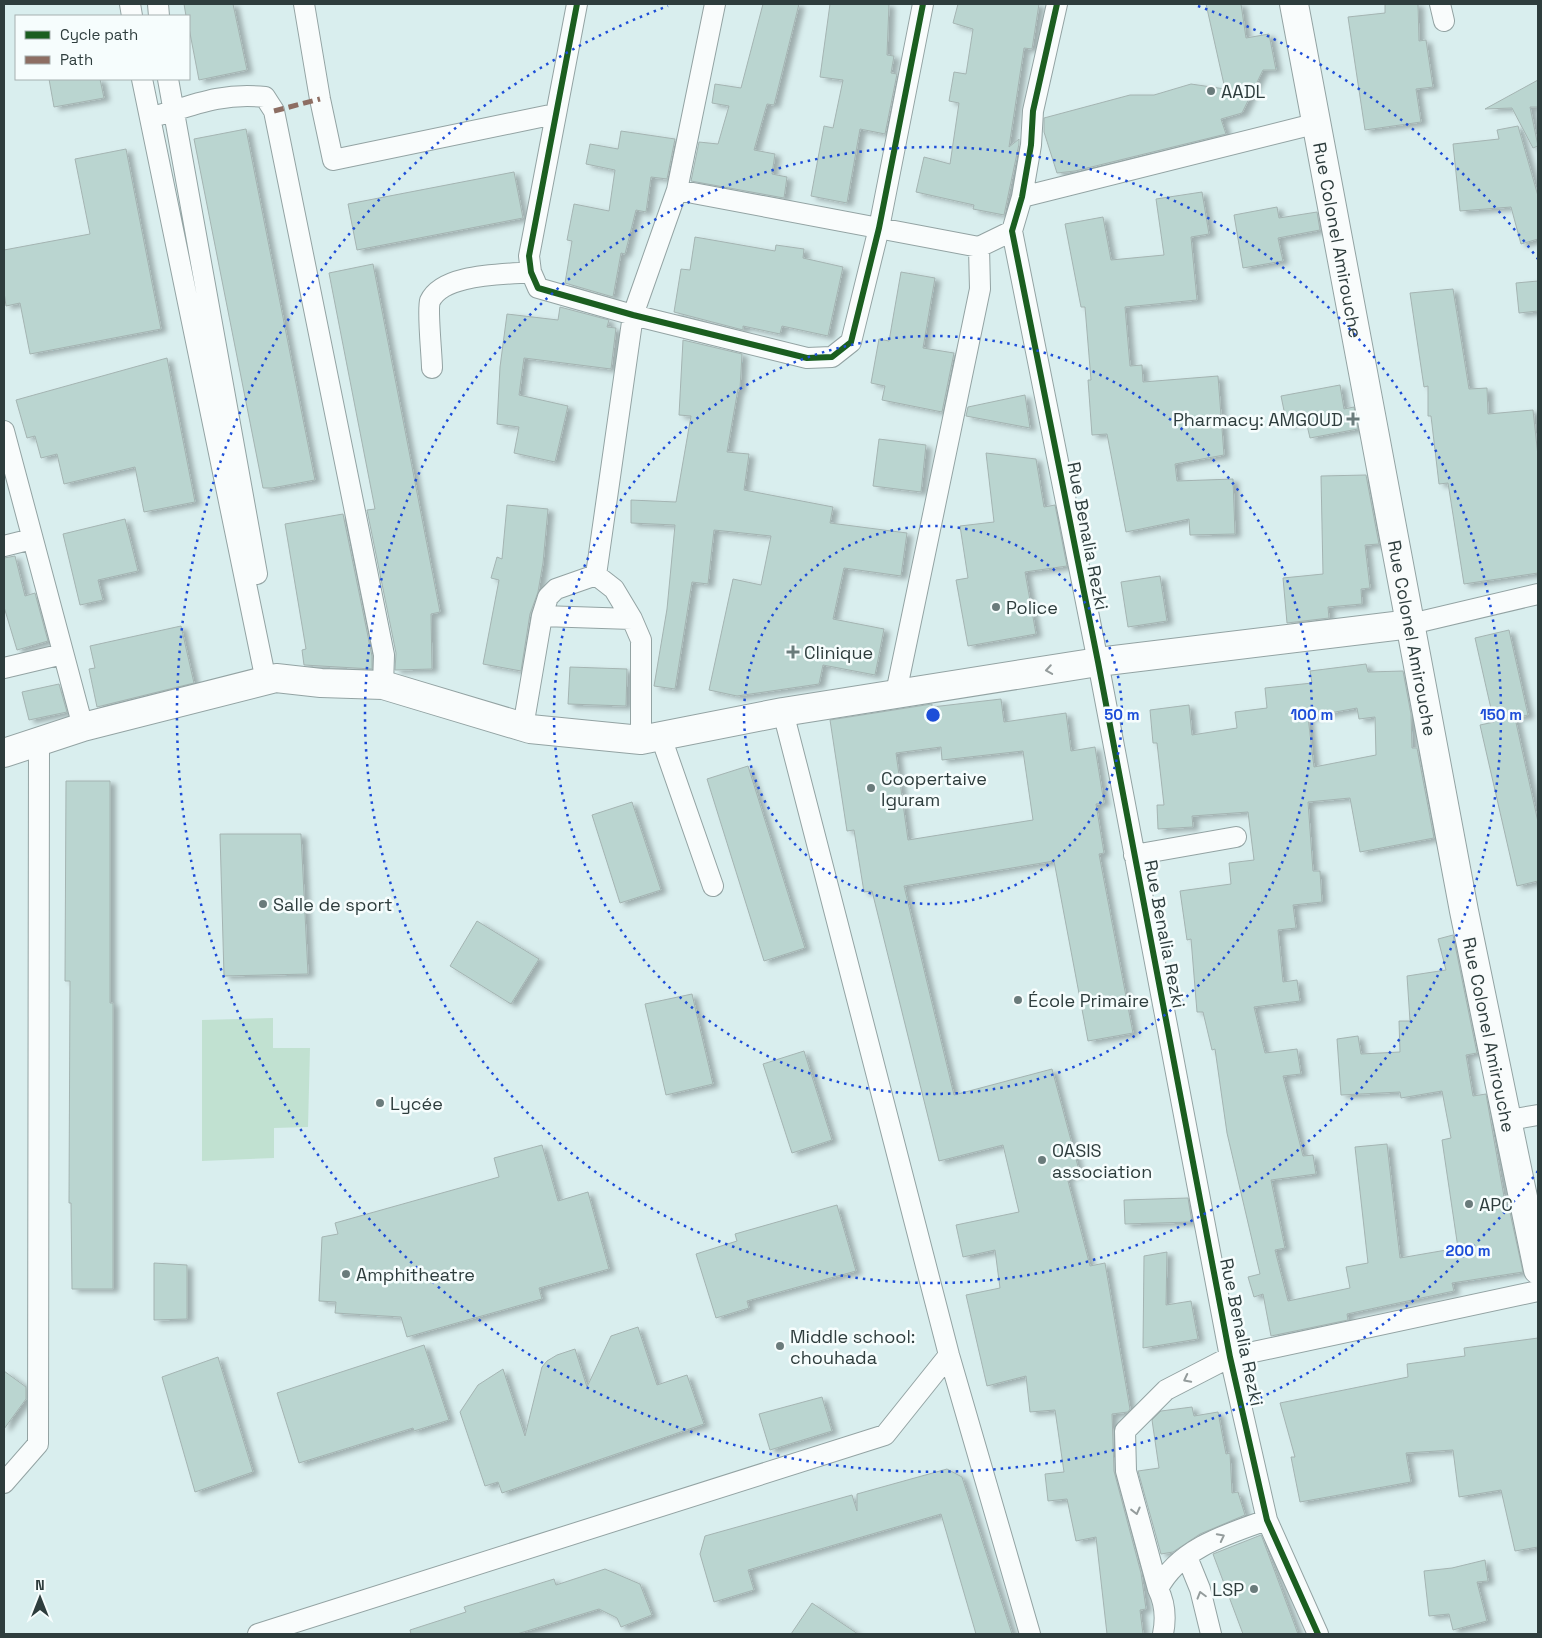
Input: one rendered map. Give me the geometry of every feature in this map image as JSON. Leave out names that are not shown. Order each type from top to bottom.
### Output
[{"type":"main road","name":"Rue Colonel Amirouche","points":[[1294,4],[1314,124],[1411,624],[1464,911],[1509,1120],[1538,1270]]},
{"type":"main road","points":[[4,753],[83,727],[271,680],[383,685],[523,727],[651,739],[783,712],[1098,662],[1411,624]]},
{"type":"street","points":[[304,4],[320,100],[333,160],[556,114]]},
{"type":"street","points":[[577,4],[529,256],[531,272],[538,288],[633,315],[807,358],[832,358],[851,342],[879,228],[923,4]]},
{"type":"street","points":[[596,575],[633,315],[677,190],[715,4]]},
{"type":"street","points":[[677,190],[979,247],[1012,231],[1022,197],[1031,145],[1033,111],[1056,4]]},
{"type":"street","points":[[168,80],[271,680]]},
{"type":"street","points":[[143,82],[271,680]]},
{"type":"street","points":[[150,118],[200,101],[245,94],[265,96],[274,111],[384,655],[383,685]]},
{"type":"street","points":[[1022,197],[1314,124]]},
{"type":"street","name":"Rue Benalia Rezki","points":[[1012,231],[1098,662],[1230,1357],[1267,1520],[1318,1634]]},
{"type":"street","points":[[896,693],[980,289],[979,247]]},
{"type":"street","points":[[432,368],[429,302],[440,288],[456,281],[531,272]]},
{"type":"street","points":[[5,442],[83,727]]},
{"type":"street","points":[[4,546],[32,540]]},
{"type":"street","points":[[523,727],[542,616],[548,597],[556,589],[596,575]]},
{"type":"street","points":[[596,575],[614,590],[632,619],[641,640],[651,739],[713,886]]},
{"type":"street","points":[[1411,624],[1538,594]]},
{"type":"street","points":[[542,616],[632,619]]},
{"type":"street","points":[[4,668],[63,654]]},
{"type":"street","points":[[783,712],[950,1355],[1030,1634]]},
{"type":"street","points":[[4,1483],[38,1444],[39,742]]},
{"type":"street","points":[[1134,855],[1236,836]]},
{"type":"street","points":[[1509,1120],[1538,1115]]},
{"type":"street","points":[[1163,1634],[1165,1625],[1163,1599],[1158,1589],[1126,1471],[1125,1431],[1166,1390],[1230,1357],[1538,1291]]},
{"type":"street","points":[[258,1634],[885,1435],[950,1355]]},
{"type":"street","points":[[1158,1589],[1166,1574],[1175,1563],[1223,1535],[1267,1520]]},
{"type":"street","points":[[1187,1557],[1200,1589],[1211,1634]]},
{"type":"green space","points":[[273,1018],[273,1048],[310,1048],[308,1127],[274,1128],[274,1158],[202,1161],[202,1020]]},
{"type":"building","points":[[184,4],[233,4],[247,70],[199,80],[190,33],[190,15],[186,15]]},
{"type":"building","points":[[763,4],[799,4],[774,105],[767,104],[754,150],[775,154],[772,174],[787,177],[784,198],[691,181],[699,142],[718,144],[729,106],[712,103],[715,84],[741,88]]},
{"type":"building","points":[[830,4],[889,4],[887,55],[894,56],[891,73],[897,74],[885,134],[860,129],[847,203],[811,196],[824,126],[833,128],[843,80],[820,77]]},
{"type":"building","points":[[958,4],[1039,4],[1032,49],[1024,48],[1009,147],[1019,139],[1019,144],[1004,215],[973,209],[974,205],[916,192],[924,157],[950,164],[959,103],[949,101],[954,72],[966,74],[973,29],[953,23]]},
{"type":"building","name":"AADL","points":[[1206,4],[1241,4],[1246,38],[1269,34],[1276,70],[1263,70],[1242,113],[1221,119],[1226,134],[1075,171],[1057,173],[1044,132],[1044,118],[1130,95],[1154,95],[1191,84],[1225,89]]},
{"type":"building","points":[[1385,4],[1418,4],[1419,41],[1426,40],[1433,87],[1416,89],[1421,122],[1365,130],[1348,17],[1385,13]]},
{"type":"building","points":[[49,80],[100,80],[104,98],[54,107]]},
{"type":"building","points":[[1538,80],[1538,107],[1530,107],[1538,146],[1533,148],[1512,108],[1485,109]]},
{"type":"building","points":[[1518,126],[1538,196],[1538,239],[1521,244],[1511,207],[1460,211],[1453,144],[1499,139],[1497,130]]},
{"type":"building","points":[[246,129],[315,480],[272,488],[263,488],[194,139]]},
{"type":"building","points":[[621,131],[675,139],[667,179],[651,177],[646,212],[636,210],[625,254],[621,253],[613,297],[565,283],[572,241],[567,240],[574,204],[609,211],[615,170],[586,164],[590,144],[618,149]]},
{"type":"building","points":[[126,149],[161,329],[30,354],[20,303],[6,306],[4,250],[90,234],[75,159]]},
{"type":"building","points":[[514,172],[523,218],[357,250],[348,204]]},
{"type":"building","points":[[1202,192],[1209,234],[1191,237],[1197,300],[1125,307],[1130,366],[1142,365],[1143,382],[1218,376],[1224,455],[1175,464],[1177,481],[1233,479],[1235,534],[1190,535],[1189,519],[1126,532],[1107,434],[1092,435],[1088,380],[1091,380],[1085,307],[1081,307],[1065,224],[1103,217],[1111,260],[1164,255],[1156,199]]},
{"type":"building","points":[[1277,207],[1279,218],[1317,212],[1320,230],[1278,238],[1283,261],[1243,268],[1234,215]]},
{"type":"building","points":[[695,237],[775,251],[776,245],[804,249],[803,258],[843,267],[828,336],[782,326],[780,334],[743,326],[743,330],[674,312],[681,269],[690,270]]},
{"type":"building","points":[[373,264],[440,612],[431,614],[432,669],[395,670],[396,653],[367,510],[375,509],[329,273]]},
{"type":"building","points":[[901,272],[935,278],[923,348],[954,353],[942,412],[882,400],[885,386],[871,383],[879,339],[889,341]]},
{"type":"building","points":[[1538,281],[1538,311],[1519,313],[1516,283]]},
{"type":"building","points":[[1453,289],[1469,389],[1487,388],[1488,414],[1533,410],[1538,456],[1538,573],[1464,584],[1448,483],[1439,484],[1431,416],[1428,416],[1428,386],[1424,387],[1410,293]]},
{"type":"building","points":[[560,307],[609,320],[607,327],[616,328],[611,369],[524,358],[519,395],[568,406],[555,462],[514,453],[519,427],[497,424],[500,367],[507,314],[558,320]]},
{"type":"building","points":[[683,340],[742,354],[740,389],[738,389],[727,452],[749,454],[744,490],[833,507],[830,523],[907,533],[901,576],[844,568],[833,619],[884,629],[875,675],[823,665],[819,684],[737,696],[709,690],[733,579],[761,585],[771,536],[714,530],[708,584],[692,582],[675,689],[654,686],[667,609],[675,525],[631,523],[631,500],[676,502],[691,416],[679,415]]},
{"type":"building","points":[[167,358],[195,502],[144,512],[135,467],[64,484],[57,454],[41,458],[35,436],[27,438],[16,400]]},
{"type":"building","points":[[1340,385],[1344,409],[1354,407],[1358,429],[1310,438],[1306,421],[1287,425],[1281,396]]},
{"type":"building","points":[[1025,395],[1030,428],[966,416],[968,407]]},
{"type":"building","points":[[879,439],[926,445],[921,492],[873,486]]},
{"type":"building","points":[[986,453],[1036,459],[1044,507],[1055,505],[1067,566],[1025,572],[1036,634],[968,646],[956,580],[968,578],[960,526],[994,522]]},
{"type":"building","points":[[1366,475],[1379,544],[1365,545],[1370,588],[1361,589],[1362,604],[1328,607],[1329,618],[1287,623],[1283,578],[1323,574],[1321,476]]},
{"type":"building","points":[[507,505],[548,509],[543,563],[538,592],[530,614],[521,671],[483,664],[499,580],[491,578],[497,557],[502,559]]},
{"type":"building","points":[[343,514],[372,656],[372,669],[304,665],[302,650],[306,649],[285,524]]},
{"type":"building","points":[[125,519],[138,571],[98,580],[103,600],[80,605],[63,534]]},
{"type":"building","points":[[15,556],[25,596],[35,593],[48,641],[17,650],[4,607],[4,558]]},
{"type":"building","points":[[1160,576],[1167,621],[1128,627],[1121,582]]},
{"type":"building","points":[[181,626],[194,683],[97,707],[89,669],[95,668],[90,646]]},
{"type":"building","points":[[1509,630],[1528,715],[1515,718],[1538,822],[1538,881],[1517,886],[1480,725],[1494,722],[1475,638]]},
{"type":"building","points":[[1366,664],[1368,672],[1403,671],[1411,714],[1412,748],[1417,748],[1434,838],[1360,852],[1350,798],[1308,802],[1313,871],[1320,871],[1322,902],[1293,905],[1296,928],[1278,930],[1283,982],[1297,980],[1300,1001],[1254,1007],[1265,1053],[1297,1049],[1301,1074],[1283,1076],[1303,1156],[1313,1155],[1316,1174],[1271,1180],[1285,1248],[1275,1250],[1288,1301],[1350,1288],[1346,1267],[1368,1263],[1355,1147],[1387,1144],[1400,1258],[1458,1248],[1442,1140],[1451,1138],[1442,1091],[1401,1098],[1400,1092],[1341,1095],[1337,1039],[1358,1036],[1361,1054],[1400,1052],[1399,1021],[1410,1021],[1407,976],[1446,970],[1438,939],[1453,935],[1477,1053],[1466,1055],[1473,1096],[1486,1094],[1506,1208],[1509,1208],[1523,1272],[1452,1283],[1454,1291],[1347,1314],[1348,1320],[1271,1336],[1263,1294],[1254,1297],[1248,1277],[1260,1274],[1227,1133],[1215,1049],[1212,1050],[1203,1012],[1197,1012],[1191,939],[1187,940],[1180,891],[1231,884],[1229,863],[1254,860],[1248,812],[1192,816],[1193,827],[1158,829],[1157,805],[1164,805],[1157,743],[1153,743],[1150,710],[1189,705],[1192,735],[1237,728],[1235,712],[1267,708],[1265,688],[1312,683],[1310,671]],"holes":[[[1357,708],[1359,719],[1375,717],[1376,755],[1314,767],[1308,717]]]},
{"type":"building","points":[[570,667],[627,669],[626,706],[568,704]]},
{"type":"building","points":[[59,684],[67,712],[29,720],[22,692]]},
{"type":"building","points":[[1001,699],[1004,722],[1066,713],[1071,751],[1095,747],[1104,803],[1096,804],[1104,853],[1099,854],[1133,1033],[1088,1041],[1054,861],[904,886],[954,1095],[1052,1069],[1080,1174],[1067,1177],[1090,1266],[1105,1263],[1130,1409],[1128,1412],[1112,1414],[1114,1471],[1141,1573],[1146,1609],[1140,1610],[1143,1634],[1107,1634],[1096,1537],[1076,1541],[1067,1499],[1048,1501],[1045,1474],[1064,1472],[1055,1410],[1030,1412],[1026,1376],[987,1386],[966,1295],[1000,1288],[995,1250],[963,1257],[956,1225],[1019,1212],[1003,1145],[939,1161],[872,891],[864,892],[854,830],[847,831],[830,720],[932,704],[932,707]],"holes":[[[941,747],[942,760],[1023,751],[1033,820],[908,840],[896,753]]]},
{"type":"building","points":[[748,766],[805,948],[764,961],[707,779]]},
{"type":"building","points":[[66,781],[110,781],[110,1003],[113,1003],[113,1289],[72,1289],[71,1203],[69,1203],[70,981],[65,981]]},
{"type":"building","points":[[632,802],[661,890],[620,903],[592,815]]},
{"type":"building","name":"Salle de sport","points":[[220,834],[301,834],[308,974],[224,976]]},
{"type":"building","points":[[477,921],[539,959],[511,1004],[450,966]]},
{"type":"building","points":[[692,994],[713,1084],[666,1095],[645,1004]]},
{"type":"building","points":[[804,1051],[832,1140],[792,1153],[763,1064]]},
{"type":"building","points":[[542,1145],[558,1201],[588,1192],[609,1269],[539,1288],[542,1299],[407,1337],[401,1317],[335,1313],[336,1302],[319,1301],[322,1237],[338,1234],[335,1223],[499,1177],[494,1158]]},
{"type":"building","points":[[1188,1198],[1192,1222],[1125,1224],[1124,1200]]},
{"type":"building","points":[[837,1205],[856,1271],[747,1301],[749,1308],[716,1318],[696,1254],[737,1241],[735,1234]]},
{"type":"building","points":[[1167,1252],[1166,1305],[1191,1301],[1198,1339],[1143,1348],[1144,1256]]},
{"type":"building","points":[[154,1263],[187,1265],[187,1319],[154,1320]]},
{"type":"building","points":[[638,1327],[657,1385],[687,1375],[704,1424],[502,1493],[498,1482],[485,1486],[460,1412],[478,1385],[503,1369],[525,1436],[542,1367],[547,1361],[557,1355],[575,1349],[587,1387],[611,1336]]},
{"type":"building","points":[[1538,1338],[1538,1547],[1515,1551],[1501,1490],[1459,1497],[1453,1450],[1406,1453],[1411,1482],[1300,1502],[1291,1457],[1295,1457],[1280,1403],[1408,1377],[1407,1364],[1465,1356],[1464,1348]]},
{"type":"building","points":[[424,1345],[449,1420],[414,1431],[413,1428],[299,1463],[277,1393]]},
{"type":"building","points":[[218,1357],[253,1472],[195,1492],[162,1377]]},
{"type":"building","points":[[4,1371],[26,1387],[26,1399],[4,1429]]},
{"type":"building","points":[[822,1397],[832,1431],[770,1450],[759,1414]]},
{"type":"building","points":[[1192,1407],[1194,1416],[1218,1412],[1226,1454],[1230,1453],[1232,1493],[1238,1492],[1245,1515],[1200,1534],[1173,1552],[1161,1554],[1138,1471],[1159,1468],[1152,1420],[1161,1411]]},
{"type":"building","points":[[947,1469],[962,1477],[1012,1634],[976,1634],[941,1514],[748,1570],[754,1590],[714,1602],[700,1554],[705,1536],[852,1495],[857,1511],[857,1494]]},
{"type":"building","name":"LSP","points":[[1261,1535],[1298,1634],[1243,1634],[1213,1554]]},
{"type":"building","points":[[1485,1560],[1488,1581],[1477,1582],[1487,1621],[1453,1630],[1449,1614],[1429,1616],[1424,1571],[1452,1568]]},
{"type":"building","points":[[605,1569],[640,1584],[652,1615],[621,1627],[617,1618],[599,1609],[517,1634],[411,1634],[410,1630],[466,1612],[464,1607],[554,1579],[556,1585]]},
{"type":"building","points":[[812,1603],[858,1634],[791,1634]]},
{"type":"marked path","points":[[274,111],[320,99]]},
{"type":"cycle path","points":[[577,4],[529,256],[531,272],[538,288],[633,315],[807,358],[832,357],[851,342],[879,228],[923,4]]},
{"type":"cycle path","points":[[1057,4],[1033,111],[1031,145],[1022,197],[1012,231],[1098,662],[1230,1357],[1267,1520],[1318,1634]]},
{"type":"place","name":"AADL","points":[[1211,91]]},
{"type":"place","name":"Pharmacy: AMGOUD","points":[[1353,419]]},
{"type":"place","name":"Police","points":[[996,607]]},
{"type":"place","name":"Clinique","points":[[793,652]]},
{"type":"place","name":"Coopertaive Iguram","points":[[871,788]]},
{"type":"place","name":"Salle de sport","points":[[263,904]]},
{"type":"place","name":"École Primaire","points":[[1018,1000]]},
{"type":"place","name":"Lycée","points":[[380,1103]]},
{"type":"place","name":"OASIS association","points":[[1042,1160]]},
{"type":"place","name":"APC","points":[[1469,1204]]},
{"type":"place","name":"Amphitheatre","points":[[346,1274]]},
{"type":"place","name":"Middle school: chouhada","points":[[780,1346]]},
{"type":"place","name":"LSP","points":[[1254,1589]]}]
